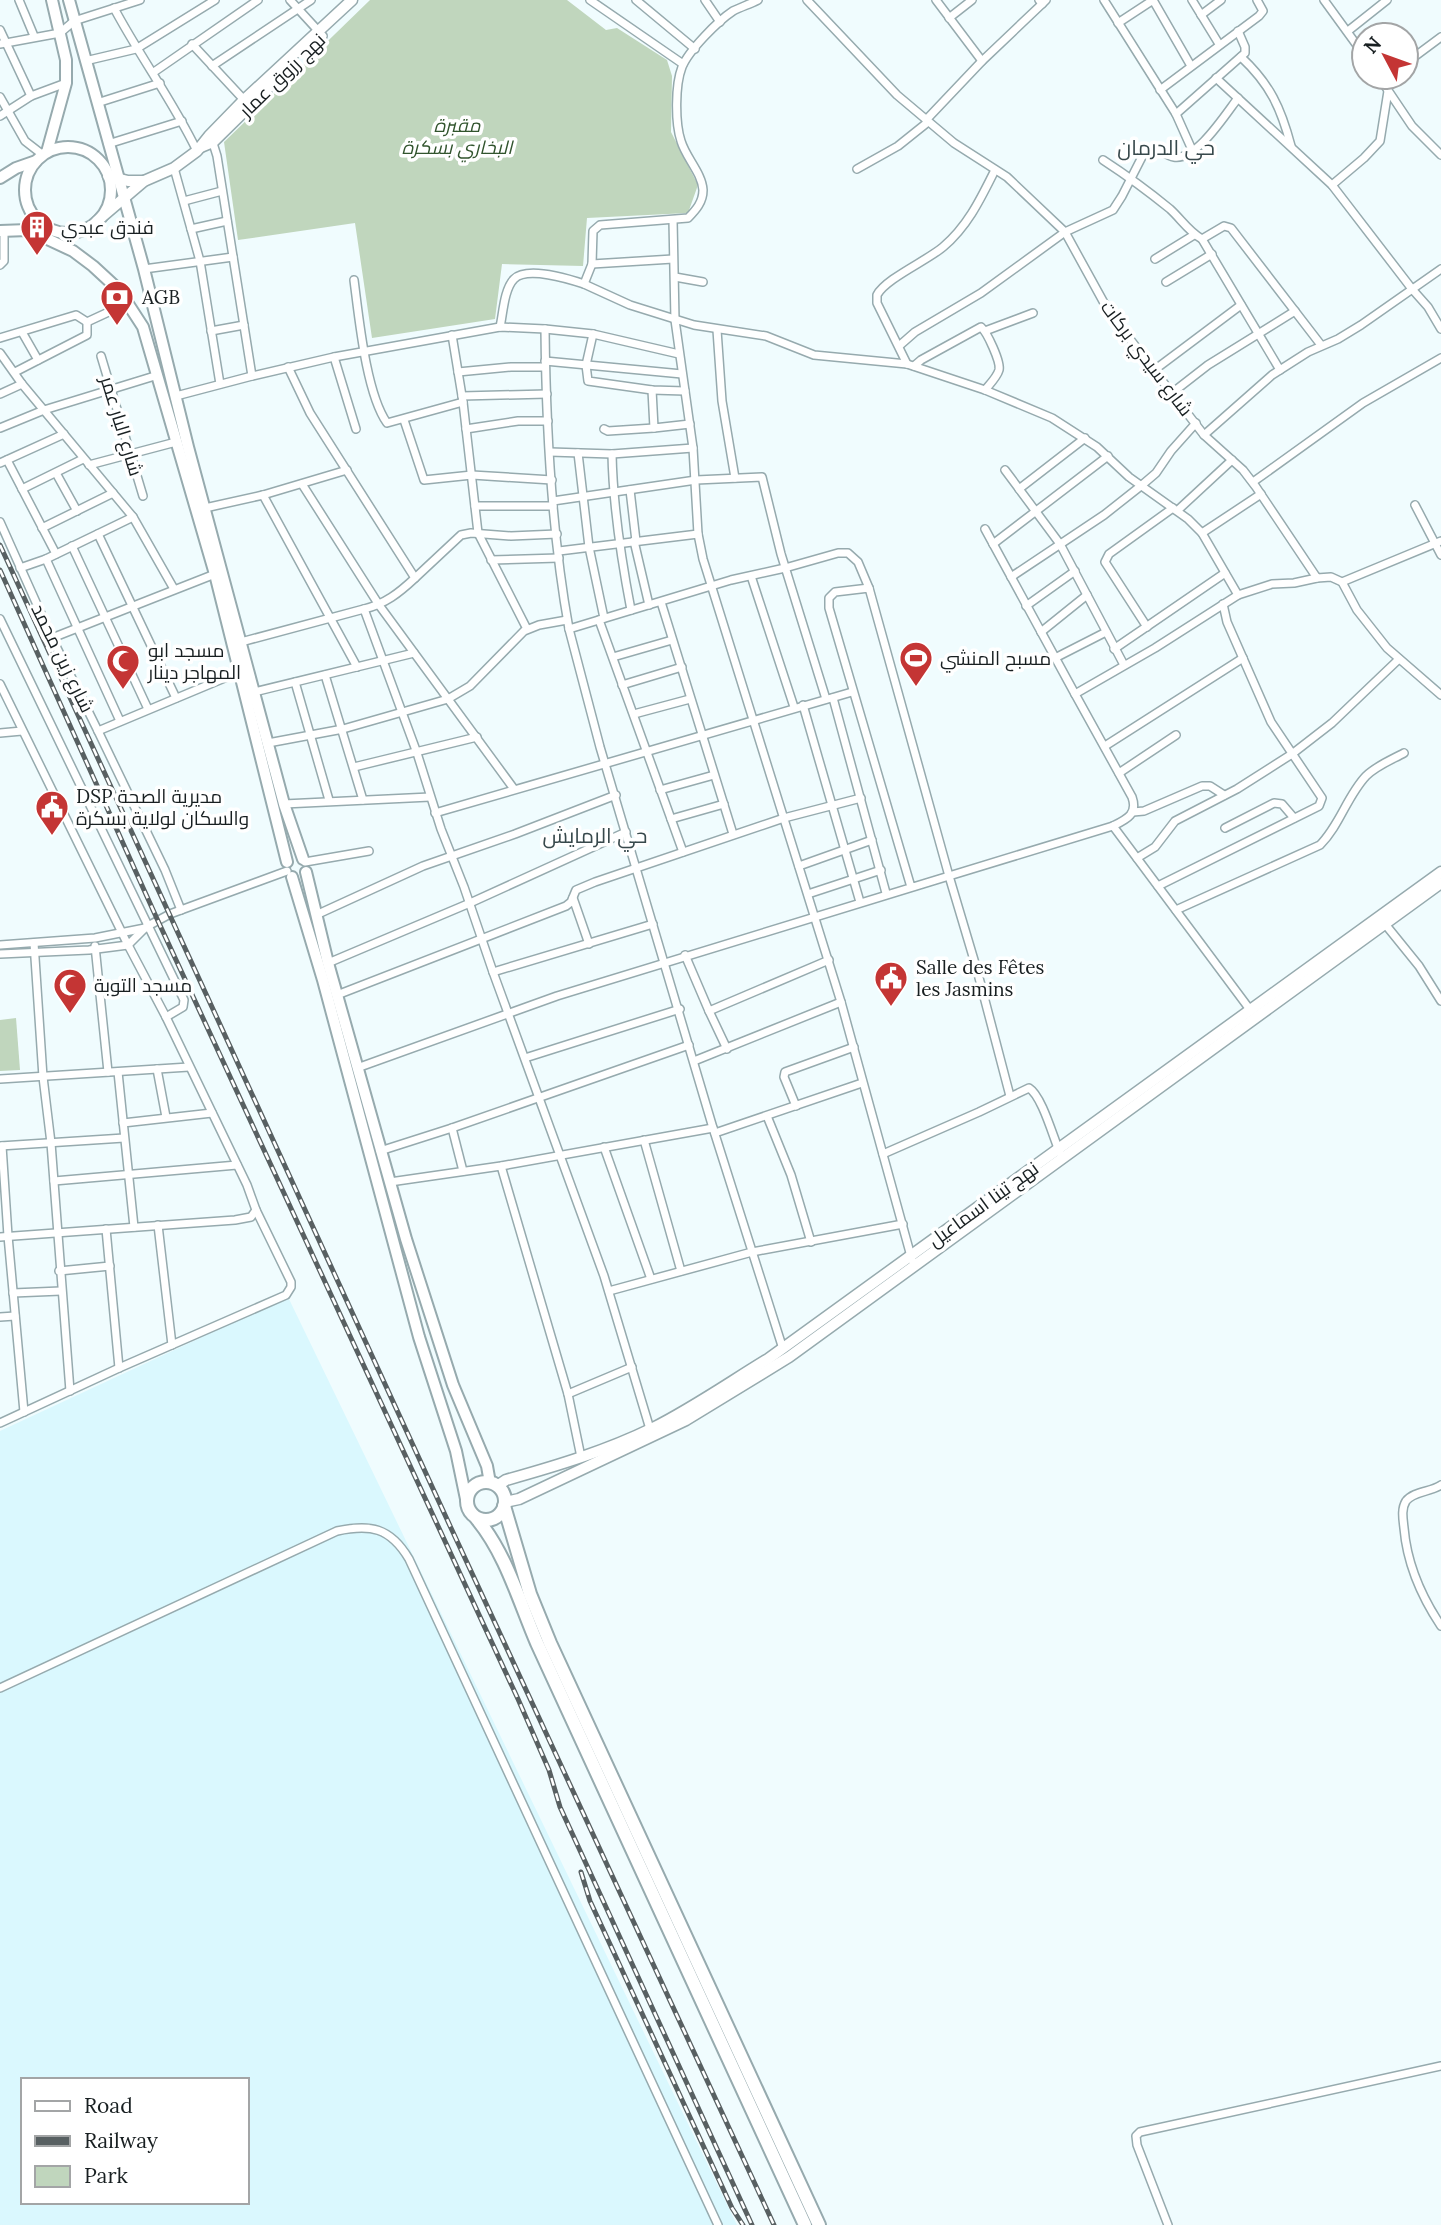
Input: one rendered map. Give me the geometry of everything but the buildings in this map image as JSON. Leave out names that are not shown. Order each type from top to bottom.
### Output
[{"type":"highway","points":[[804,2225],[548,1667],[501,1557],[489,1533],[468,1509],[466,1499],[477,1484],[493,1484],[504,1495],[530,1594],[550,1643],[819,2225]]},
{"type":"highway","points":[[477,1519],[494,1519],[505,1504]]},
{"type":"main road","points":[[52,0],[65,60],[66,83],[42,156],[29,172],[25,184],[26,197],[37,220],[51,229],[119,290],[143,327],[215,574],[288,870],[323,980],[419,1337],[456,1451],[466,1499]]},
{"type":"main road","points":[[1,228],[77,232],[97,221],[107,206],[111,177],[108,144],[69,0]]},
{"type":"main road","name":"نهج رزوق عمار","points":[[321,34],[352,0]]},
{"type":"main road","name":"نهج رزوق عمار","points":[[97,221],[144,181],[174,168],[211,139],[321,34],[361,0]]},
{"type":"main road","points":[[0,178],[58,148],[81,149],[92,154],[124,196],[284,804],[305,864],[328,963],[380,1151],[428,1313],[453,1385],[493,1484]]},
{"type":"main road","points":[[0,172],[16,168]]},
{"type":"main road","points":[[111,177],[144,181]]},
{"type":"main road","points":[[28,230],[73,251]]},
{"type":"main road","points":[[288,870],[296,857],[305,864]]},
{"type":"main road","points":[[288,870],[302,877],[305,864]]},
{"type":"main road","name":"نهج تينا اسماعيل","points":[[505,1504],[700,1412],[819,1336],[1441,872]]},
{"type":"main road","name":"نهج تينا اسماعيل","points":[[493,1484],[581,1457],[650,1429],[714,1394],[783,1349],[911,1256],[1061,1154],[1441,883]]},
{"type":"street","points":[[19,0],[34,36]]},
{"type":"street","points":[[3,43],[60,33],[75,20],[140,0]]},
{"type":"street","points":[[85,61],[136,49],[215,0]]},
{"type":"street","points":[[154,72],[258,0]]},
{"type":"street","points":[[290,0],[321,34]]},
{"type":"street","points":[[212,66],[311,0]]},
{"type":"street","points":[[590,0],[683,64]]},
{"type":"street","points":[[636,0],[695,50]]},
{"type":"street","points":[[705,0],[720,22]]},
{"type":"street","points":[[584,284],[592,264],[593,231],[600,225],[688,218],[701,201],[701,182],[684,150],[677,128],[683,64],[720,22],[732,12],[758,0]]},
{"type":"street","name":"شارع سيدي بركات","points":[[807,0],[872,70],[927,121],[1021,189],[1065,232],[1109,312],[1205,435],[1253,482],[1317,578]]},
{"type":"street","points":[[936,0],[982,61]]},
{"type":"street","points":[[949,18],[972,0]]},
{"type":"street","points":[[1104,0],[1176,114],[1193,152]]},
{"type":"street","points":[[1118,23],[1153,0],[1191,66]]},
{"type":"street","points":[[1192,0],[1219,44]]},
{"type":"street","points":[[1200,15],[1221,0]]},
{"type":"street","points":[[1160,90],[1262,13],[1257,0]]},
{"type":"street","points":[[1324,0],[1350,34]]},
{"type":"street","points":[[1348,31],[1387,0]]},
{"type":"street","points":[[857,169],[898,146],[927,121],[1042,1]]},
{"type":"street","points":[[114,8],[136,49],[154,72],[199,149]]},
{"type":"street","points":[[0,30],[3,43],[31,96]]},
{"type":"street","points":[[1176,114],[1241,57],[1246,50],[1238,31]]},
{"type":"street","points":[[1420,53],[1441,37]]},
{"type":"street","points":[[192,44],[247,103]]},
{"type":"street","points":[[1241,57],[1265,83],[1280,108],[1291,146]]},
{"type":"street","points":[[1216,78],[1332,185],[1428,307],[1441,329]]},
{"type":"street","points":[[0,116],[31,96],[66,83]]},
{"type":"street","points":[[97,103],[160,83]]},
{"type":"street","points":[[1332,185],[1380,141],[1388,91]]},
{"type":"street","points":[[1388,91],[1412,127],[1441,155]]},
{"type":"street","points":[[0,97],[25,141],[42,156]]},
{"type":"street","points":[[899,346],[915,332],[981,293],[1065,232],[1113,210],[1140,159],[1151,148],[1175,158],[1186,157],[1193,152],[1238,98]]},
{"type":"street","points":[[108,144],[182,121]]},
{"type":"street","points":[[211,139],[252,376]]},
{"type":"street","points":[[1103,160],[1131,178],[1172,211],[1194,235],[1202,239],[1280,370]]},
{"type":"street","points":[[174,168],[200,261],[220,384]]},
{"type":"street","points":[[910,365],[877,303],[879,290],[955,236],[967,223],[995,170]]},
{"type":"street","points":[[184,201],[222,191]]},
{"type":"street","points":[[673,219],[675,320],[693,448],[698,534],[703,559],[829,960],[914,1267]]},
{"type":"street","points":[[191,229],[227,221]]},
{"type":"street","points":[[1202,239],[1224,226],[1231,228],[1321,345]]},
{"type":"street","points":[[0,265],[4,261],[1,228]]},
{"type":"street","points":[[1155,259],[1194,235]]},
{"type":"street","points":[[1166,282],[1212,254]]},
{"type":"street","points":[[144,269],[233,257]]},
{"type":"street","points":[[592,264],[673,259]]},
{"type":"street","points":[[1205,435],[1247,395],[1280,370],[1321,345],[1338,339],[1441,269]]},
{"type":"street","points":[[500,327],[509,286],[514,278],[521,274],[545,274],[584,284],[630,305],[675,320],[718,330],[766,336],[804,353],[910,365],[985,390],[1052,418],[1085,438],[1129,477],[1175,509],[1202,533],[1238,595]]},
{"type":"street","points":[[675,277],[703,282]]},
{"type":"street","points":[[354,280],[364,351],[385,421],[390,424],[463,399],[547,394]]},
{"type":"street","points":[[87,322],[128,303]]},
{"type":"street","points":[[1153,371],[1241,305]]},
{"type":"street","points":[[1172,393],[1208,365],[1294,311]]},
{"type":"street","points":[[985,331],[1033,313]]},
{"type":"street","points":[[0,338],[76,315],[87,322]]},
{"type":"street","points":[[15,372],[87,335],[87,322]]},
{"type":"street","points":[[211,331],[244,325]]},
{"type":"street","points":[[176,396],[334,356],[500,327],[593,334],[679,354]]},
{"type":"street","points":[[910,365],[976,327],[981,327],[999,365],[998,374],[985,390]]},
{"type":"street","points":[[545,329],[553,504],[568,624],[714,1131],[783,1349]]},
{"type":"street","points":[[718,330],[722,401],[734,478]]},
{"type":"street","points":[[22,332],[38,360]]},
{"type":"street","points":[[593,334],[586,365],[588,381],[652,390],[685,391]]},
{"type":"street","points":[[452,335],[463,399],[478,533],[527,629]]},
{"type":"street","points":[[0,353],[22,384],[133,517],[174,589]]},
{"type":"street","name":"شارع البار عمر","points":[[101,356],[144,496]]},
{"type":"street","points":[[334,356],[356,429]]},
{"type":"street","points":[[1253,482],[1363,403],[1441,358]]},
{"type":"street","points":[[458,372],[545,364],[682,373]]},
{"type":"street","points":[[288,367],[310,413],[415,578]]},
{"type":"street","points":[[0,428],[44,410],[158,375]]},
{"type":"street","points":[[0,394],[22,384]]},
{"type":"street","points":[[652,390],[654,428]]},
{"type":"street","points":[[404,420],[424,480],[471,475],[552,480]]},
{"type":"street","points":[[466,429],[518,421],[548,421]]},
{"type":"street","points":[[1011,577],[1104,515],[1142,485],[1156,473],[1196,423]]},
{"type":"street","points":[[604,429],[608,431],[690,424]]},
{"type":"street","points":[[56,554],[22,489],[4,462],[64,434]]},
{"type":"street","points":[[1019,489],[1085,438]]},
{"type":"street","points":[[89,466],[176,442]]},
{"type":"street","points":[[550,453],[612,454],[693,448]]},
{"type":"street","points":[[579,453],[589,547],[602,619],[622,685],[683,852]]},
{"type":"street","points":[[612,454],[619,543],[631,610]]},
{"type":"street","points":[[993,544],[1108,456]]},
{"type":"street","points":[[22,489],[83,459]]},
{"type":"street","points":[[1147,627],[1105,562],[1109,554],[1175,509],[1231,460]]},
{"type":"street","points":[[205,508],[263,495],[347,470]]},
{"type":"street","points":[[1005,470],[1060,544],[1124,666]]},
{"type":"street","points":[[56,473],[77,511]]},
{"type":"street","points":[[475,506],[553,504],[696,480],[759,476],[763,478],[785,568],[861,798],[886,893]]},
{"type":"street","points":[[302,484],[379,605],[514,789]]},
{"type":"street","points":[[630,490],[635,541],[649,605]]},
{"type":"street","points":[[42,528],[113,493]]},
{"type":"street","points":[[1202,533],[1261,494]]},
{"type":"street","points":[[263,495],[357,667]]},
{"type":"street","points":[[1415,505],[1438,542],[1441,555]]},
{"type":"street","points":[[20,569],[133,517]]},
{"type":"street","name":"شارع زين محمد","points":[[0,522],[52,638],[98,731],[239,671]]},
{"type":"street","points":[[357,1068],[509,1012],[664,961],[814,918],[886,893],[1113,826],[1127,819],[1133,812],[1134,804],[1119,773],[985,529]]},
{"type":"street","points":[[98,534],[176,698]]},
{"type":"street","points":[[241,642],[379,605],[397,595],[461,535],[556,534]]},
{"type":"street","points":[[491,560],[559,554],[589,547],[698,534]]},
{"type":"street","points":[[1342,582],[1438,542]]},
{"type":"street","points":[[72,546],[148,709]]},
{"type":"street","points":[[268,743],[343,729],[448,699],[470,686],[527,629],[602,619],[843,552],[852,556],[858,562],[869,588],[1010,1096]]},
{"type":"street","points":[[46,559],[120,721]]},
{"type":"street","points":[[1027,606],[1075,572]]},
{"type":"street","points":[[1114,649],[1225,573]]},
{"type":"street","points":[[52,638],[215,574]]},
{"type":"street","points":[[751,576],[794,707]]},
{"type":"street","points":[[1075,694],[1155,648],[1238,595],[1272,584],[1331,576],[1342,582],[1357,610],[1399,659],[1441,695]]},
{"type":"street","points":[[869,588],[835,592],[828,602],[852,692],[911,887]]},
{"type":"street","points":[[1041,632],[1087,595]]},
{"type":"street","points":[[661,602],[733,834]]},
{"type":"street","points":[[1158,886],[1318,806],[1322,798],[1272,722],[1227,622],[1223,604]]},
{"type":"street","points":[[364,608],[417,753],[435,813],[470,903],[609,1291],[650,1429]]},
{"type":"street","points":[[0,620],[184,1000],[183,1007],[166,1017]]},
{"type":"street","points":[[1055,658],[1106,632]]},
{"type":"street","points":[[613,657],[672,640]]},
{"type":"street","points":[[254,692],[414,653]]},
{"type":"street","points":[[1105,746],[1243,658]]},
{"type":"street","points":[[1137,858],[1155,847],[1175,821],[1293,754],[1332,723],[1399,659]]},
{"type":"street","points":[[622,685],[681,667]]},
{"type":"street","points":[[325,675],[362,800]]},
{"type":"street","points":[[295,682],[330,800]]},
{"type":"street","points":[[0,684],[166,1017],[291,1282],[289,1291],[281,1297],[0,1423]]},
{"type":"street","points":[[435,813],[852,692]]},
{"type":"street","points":[[634,714],[690,699]]},
{"type":"street","points":[[803,705],[830,806],[860,902]]},
{"type":"street","points":[[0,733],[22,731]]},
{"type":"street","points":[[98,731],[165,870],[181,910]]},
{"type":"street","points":[[1119,773],[1175,735]]},
{"type":"street","points":[[354,767],[477,737]]},
{"type":"street","points":[[1176,910],[1320,845],[1331,834],[1352,795],[1366,776],[1404,754]]},
{"type":"street","points":[[660,790],[714,775]]},
{"type":"street","points":[[1133,812],[1144,811],[1202,786],[1210,786],[1224,795]]},
{"type":"street","points":[[317,915],[423,866],[616,795]]},
{"type":"street","points":[[284,804],[430,797]]},
{"type":"street","points":[[337,996],[566,906],[578,888],[733,834],[861,798]]},
{"type":"street","points":[[1226,828],[1274,803],[1282,804],[1294,818]]},
{"type":"street","points":[[671,819],[724,804]]},
{"type":"street","points":[[1113,826],[1251,1012]]},
{"type":"street","points":[[328,963],[470,903],[626,832]]},
{"type":"street","points":[[799,866],[872,841]]},
{"type":"street","points":[[305,864],[369,851]]},
{"type":"street","points":[[0,954],[128,945],[148,927],[181,910],[288,870]]},
{"type":"street","points":[[808,894],[881,870]]},
{"type":"street","points":[[572,897],[589,944]]},
{"type":"street","points":[[493,972],[653,924]]},
{"type":"street","points":[[1385,924],[1419,966],[1441,1001]]},
{"type":"street","points":[[0,945],[95,938],[148,927]]},
{"type":"street","points":[[95,938],[108,1072]]},
{"type":"street","points":[[34,943],[69,1391]]},
{"type":"street","points":[[685,956],[727,1049]]},
{"type":"street","points":[[709,1011],[829,960]]},
{"type":"street","points":[[694,1060],[841,1002]]},
{"type":"street","points":[[525,1058],[680,1009]]},
{"type":"street","points":[[380,1151],[690,1045]]},
{"type":"street","points":[[796,1106],[784,1077],[785,1072],[854,1046]]},
{"type":"street","points":[[0,1079],[189,1067]]},
{"type":"street","points":[[158,1069],[166,1118]]},
{"type":"street","points":[[118,1072],[134,1227]]},
{"type":"street","points":[[390,1182],[714,1131],[862,1083]]},
{"type":"street","points":[[883,1154],[1027,1088],[1034,1091],[1061,1154]]},
{"type":"street","points":[[123,1123],[212,1113]]},
{"type":"street","points":[[767,1116],[791,1175],[811,1242]]},
{"type":"street","points":[[452,1128],[463,1171]]},
{"type":"street","points":[[24,1412],[13,1293],[4,1236],[1,1146],[124,1138]]},
{"type":"street","points":[[644,1140],[681,1271]]},
{"type":"street","points":[[604,1147],[652,1279]]},
{"type":"street","points":[[54,1181],[237,1165]]},
{"type":"street","points":[[501,1166],[568,1394],[581,1457]]},
{"type":"street","points":[[4,1236],[235,1220],[251,1217],[256,1210]]},
{"type":"street","points":[[609,1291],[752,1252],[903,1224]]},
{"type":"street","points":[[158,1225],[172,1345]]},
{"type":"street","points":[[106,1229],[119,1368]]},
{"type":"street","points":[[60,1271],[110,1266]]},
{"type":"street","points":[[13,1293],[61,1291]]},
{"type":"street","points":[[0,1317],[15,1316]]},
{"type":"street","points":[[568,1394],[632,1367]]},
{"type":"street","points":[[1441,1485],[1410,1497],[1403,1513],[1405,1546],[1417,1585],[1441,1626]]},
{"type":"street","points":[[0,1688],[337,1531],[369,1527],[393,1538],[410,1559],[718,2225]]},
{"type":"street","points":[[1168,2225],[1138,2145],[1136,2136],[1140,2132],[1441,2066]]},
{"type":"shaded area","points":[[288,1297],[737,2225],[0,2225],[0,1431]]},
{"type":"green space","name":"مقبرة البخاري بسكرة","points":[[370,0],[567,0],[606,30],[617,28],[667,60],[672,76],[671,132],[698,185],[688,213],[587,218],[583,266],[502,264],[495,319],[372,338],[355,223],[238,240],[224,142]]},
{"type":"green space","points":[[16,1018],[20,1070],[0,1071],[0,1020]]},
{"type":"railway","points":[[0,545],[774,2225]]},
{"type":"railway","points":[[0,570],[158,921],[518,1699],[549,1770],[560,1807],[752,2225]]},
{"type":"railway","points":[[581,1872],[590,1901],[732,2208],[743,2225]]},
{"type":"place","name":"فندق عبدي","points":[[37,257]]},
{"type":"place","name":"AGB","points":[[117,327]]},
{"type":"place","name":"مسبح المنشي","points":[[916,688]]},
{"type":"place","name":"مسجد ابو المهاجر دينار","points":[[123,691]]},
{"type":"place","name":"DSP مديرية الصحة والسكان لولاية بسكرة","points":[[52,837]]},
{"type":"place","name":"Salle des Fêtes les Jasmins","points":[[891,1008]]},
{"type":"place","name":"مسجد التوبة","points":[[70,1015]]},
{"type":"district","name":"حي الدرمان","points":[[1166,147]]},
{"type":"district","name":"حي الرمايش","points":[[595,835]]}]
